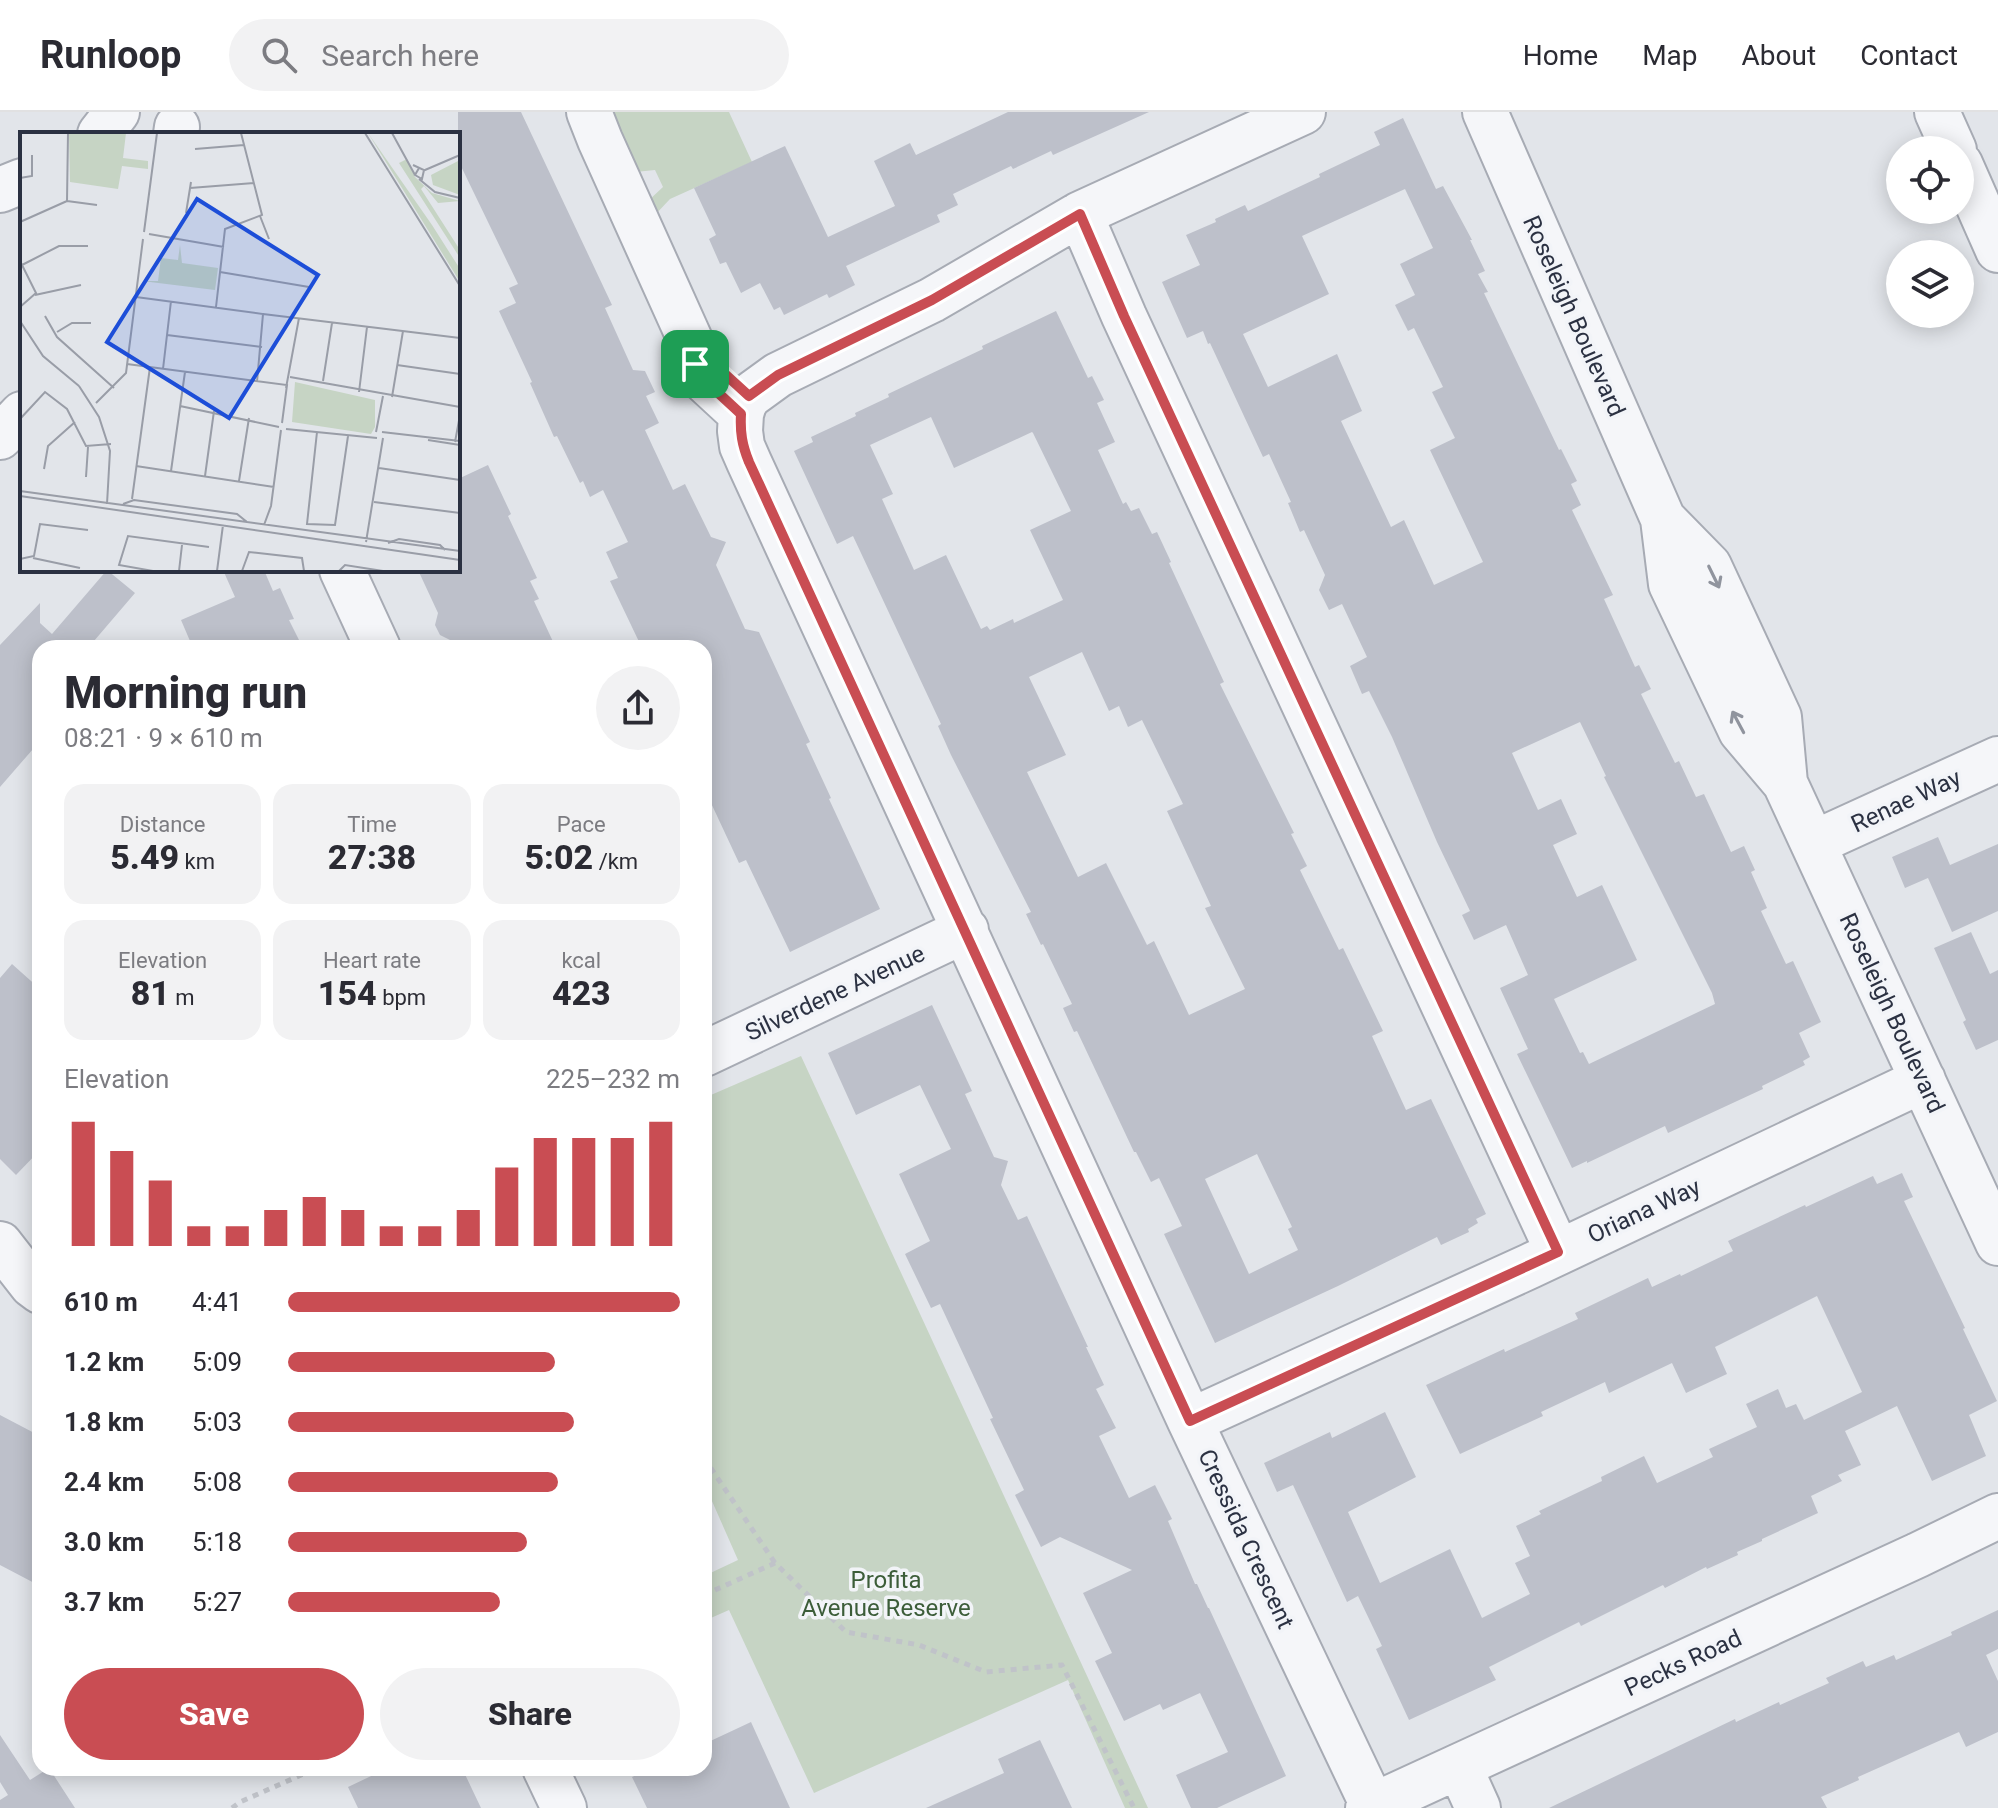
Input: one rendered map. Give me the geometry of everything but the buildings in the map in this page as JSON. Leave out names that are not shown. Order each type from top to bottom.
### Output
[{"type":"street","points":[[102,132],[117,112]]},
{"type":"street","points":[[589,112],[692,344],[701,377],[745,405],[778,375],[932,300],[1080,214],[1303,112]]},
{"type":"street","name":"Roseleigh Boulevard","points":[[1485,112],[1663,519],[1671,584],[1741,731],[1785,783],[1923,1080],[1994,1224]]},
{"type":"street","points":[[1937,112],[1948,136]]},
{"type":"street","points":[[0,190],[20,182]]},
{"type":"street","points":[[1974,196],[1998,250]]},
{"type":"street","points":[[1080,214],[1124,316],[1558,1252]]},
{"type":"street","name":"Cressida Crescent","points":[[745,405],[740,431],[749,462],[1370,1807]]},
{"type":"street","points":[[0,437],[20,416]]},
{"type":"street","points":[[343,572],[374,640]]},
{"type":"street","name":"Renae Way","points":[[1814,843],[1998,759]]},
{"type":"street","name":"Silverdene Avenue","points":[[712,1050],[966,930]]},
{"type":"street","name":"Oriana Way","points":[[1190,1421],[1923,1080]]},
{"type":"street","points":[[0,1243],[32,1265]]},
{"type":"street","points":[[0,1243],[32,1285]]},
{"type":"street","name":"Pecks Road","points":[[1370,1807],[1998,1516]]},
{"type":"street","points":[[1459,1766],[1478,1808]]},
{"type":"street","points":[[549,1776],[564,1808]]},
{"type":"path","points":[[712,1470],[775,1563],[846,1632],[919,1645],[986,1672],[1062,1665],[1134,1808]]},
{"type":"path","points":[[712,1591],[775,1563]]},
{"type":"path","points":[[232,1808],[299,1776]]},
{"type":"green space","points":[[607,112],[729,112],[752,162],[670,199],[654,216],[648,201],[663,187],[655,170],[635,172]]},
{"type":"green space","name":"Profita Avenue Reserve","points":[[801,1056],[1148,1808],[1125,1808],[1068,1680],[814,1793],[729,1610],[712,1617],[712,1572],[738,1560],[712,1501],[712,1095]]},
{"type":"route","points":[[1080,214],[1124,316],[1558,1252],[1190,1421],[749,462],[742,446],[741,414],[710,387],[695,364],[692,344],[749,396],[778,375],[932,300],[1080,214]]}]
